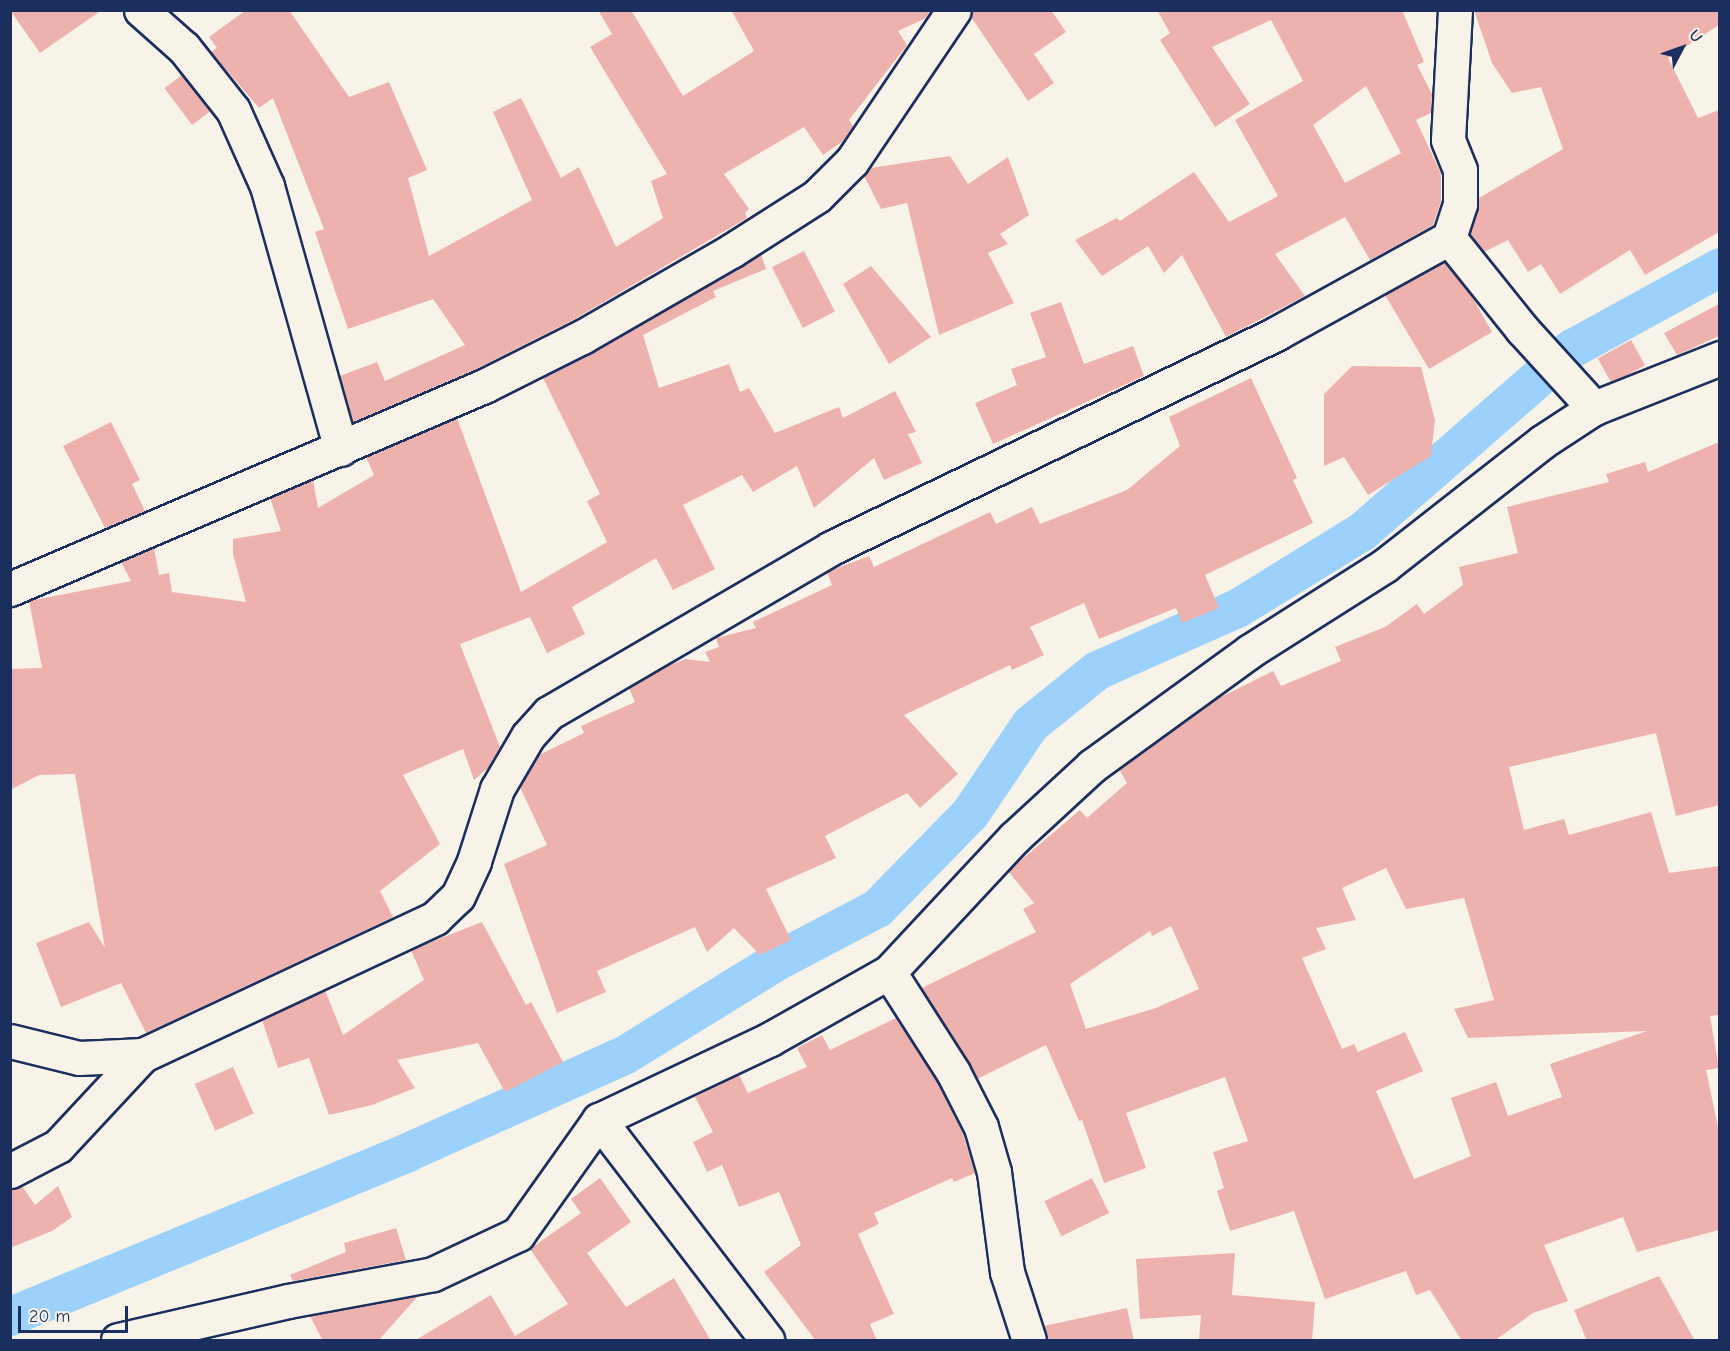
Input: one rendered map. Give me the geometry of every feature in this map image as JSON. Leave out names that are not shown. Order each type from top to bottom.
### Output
[{"type":"street","points":[[141,10],[184,48],[233,110],[267,186],[341,449]]},
{"type":"street","points":[[10,589],[341,449],[582,338],[817,196],[852,161],[954,10]]},
{"type":"street","points":[[10,1171],[58,1146],[143,1055],[435,918],[458,896],[474,861],[497,789],[528,736],[549,713],[831,548],[1277,333],[1449,238],[1460,204],[1460,170],[1448,140],[1455,10]]},
{"type":"street","points":[[1449,238],[1522,329],[1561,369],[1594,408]]},
{"type":"street","points":[[118,1341],[288,1301],[433,1274],[518,1234],[599,1119],[770,1039],[889,972],[1014,838],[1092,766],[1250,651],[1383,566],[1542,442],[1594,408],[1719,358]]},
{"type":"street","points":[[889,972],[953,1072],[981,1127],[994,1172],[1006,1272],[1029,1341]]},
{"type":"street","points":[[10,1041],[79,1058],[143,1055]]},
{"type":"street","points":[[599,1119],[767,1341]]},
{"type":"building","points":[[10,10],[102,10],[40,53]]},
{"type":"building","points":[[246,10],[289,10],[349,97],[389,82],[427,170],[408,178],[429,256],[532,200],[493,112],[521,98],[561,178],[579,167],[616,247],[663,218],[651,181],[667,174],[590,47],[612,34],[598,10],[631,10],[683,96],[754,51],[731,10],[931,10],[926,18],[898,31],[907,45],[849,120],[853,126],[843,141],[823,155],[804,127],[724,174],[749,209],[745,213],[747,218],[573,320],[476,369],[353,422],[340,376],[377,362],[385,381],[465,345],[433,299],[348,329],[315,232],[324,229],[273,98],[259,108],[211,52],[217,48],[209,37]]},
{"type":"building","points":[[973,10],[1051,10],[1066,32],[1034,54],[1054,83],[1028,101],[971,17]]},
{"type":"building","points":[[1157,10],[1402,10],[1424,62],[1417,65],[1432,94],[1431,113],[1416,120],[1441,174],[1441,201],[1433,225],[1370,260],[1345,217],[1275,254],[1305,296],[1226,337],[1182,255],[1164,273],[1148,246],[1102,276],[1075,240],[1117,218],[1120,221],[1194,172],[1229,222],[1278,196],[1235,120],[1303,81],[1271,20],[1212,47],[1250,104],[1215,127],[1160,40],[1170,33]],"holes":[[[1366,86],[1401,153],[1345,183],[1313,125]]]},
{"type":"building","points":[[1474,10],[1719,10],[1719,25],[1668,58],[1698,118],[1719,110],[1719,232],[1645,275],[1630,250],[1560,294],[1541,264],[1528,272],[1508,240],[1484,252],[1470,234],[1479,198],[1563,149],[1541,87],[1512,93],[1492,63]]},
{"type":"building","points":[[182,75],[210,112],[192,125],[164,88]]},
{"type":"building","points":[[950,156],[968,184],[1008,157],[1029,215],[1000,234],[1008,244],[988,253],[1014,303],[939,335],[907,203],[881,209],[864,176],[870,168]]},
{"type":"building","points":[[804,251],[835,312],[803,328],[772,267]]},
{"type":"building","points":[[761,254],[766,269],[713,291],[716,297],[643,335],[659,388],[729,364],[740,392],[749,388],[775,433],[839,407],[843,418],[895,391],[916,432],[908,434],[922,463],[884,480],[874,458],[814,508],[797,466],[753,492],[742,475],[683,505],[715,569],[673,590],[656,558],[572,607],[585,634],[547,653],[530,617],[460,644],[500,747],[487,769],[474,780],[463,749],[403,775],[440,844],[380,891],[393,917],[146,1033],[121,983],[61,1007],[36,943],[89,922],[105,948],[75,774],[39,775],[10,790],[10,669],[42,668],[29,601],[131,581],[121,562],[154,548],[159,575],[169,573],[172,592],[246,602],[233,554],[233,539],[281,531],[270,498],[313,480],[318,508],[374,475],[366,457],[457,418],[521,592],[607,542],[587,501],[600,494],[543,378]]},
{"type":"building","points":[[1444,262],[1471,295],[1492,332],[1429,369],[1385,295]]},
{"type":"building","points":[[871,266],[931,337],[889,364],[843,284]]},
{"type":"building","points":[[1061,302],[1084,364],[1133,346],[1144,376],[993,444],[975,403],[1017,385],[1011,369],[1046,357],[1030,313]]},
{"type":"building","points":[[1719,304],[1719,336],[1677,355],[1664,333]]},
{"type":"building","points":[[1631,340],[1645,365],[1612,384],[1598,358]]},
{"type":"building","points":[[1352,366],[1421,367],[1435,420],[1431,456],[1368,495],[1344,457],[1324,466],[1324,394]]},
{"type":"building","points":[[1251,378],[1297,478],[1293,480],[1313,523],[1205,575],[1219,608],[1182,623],[1176,608],[1099,639],[1084,603],[1030,627],[1044,655],[1012,670],[1010,665],[904,715],[958,774],[920,808],[907,793],[825,836],[836,858],[766,889],[791,940],[760,955],[734,928],[707,952],[695,927],[597,971],[606,992],[557,1013],[504,864],[547,845],[520,787],[539,755],[584,733],[581,726],[635,702],[629,688],[665,667],[686,659],[710,662],[705,652],[719,647],[716,638],[756,628],[753,622],[832,585],[827,572],[869,556],[874,567],[990,512],[996,524],[1032,507],[1040,524],[1127,490],[1180,446],[1169,417]]},
{"type":"building","points":[[111,422],[140,480],[132,484],[145,511],[105,528],[63,446]]},
{"type":"building","points":[[1719,442],[1719,805],[1676,816],[1656,733],[1509,767],[1524,830],[1564,819],[1569,835],[1651,812],[1669,873],[1719,866],[1719,1015],[1710,1016],[1719,1068],[1706,1070],[1719,1132],[1719,1230],[1637,1252],[1623,1217],[1544,1245],[1568,1301],[1533,1313],[1494,1341],[1462,1341],[1430,1290],[1416,1295],[1406,1271],[1325,1299],[1294,1211],[1230,1231],[1217,1191],[1224,1188],[1213,1152],[1248,1141],[1225,1077],[1126,1113],[1146,1168],[1104,1183],[1082,1120],[1079,1121],[1046,1045],[977,1079],[922,988],[1036,932],[1023,909],[1034,903],[1008,871],[1080,810],[1087,818],[1127,783],[1119,769],[1213,701],[1273,671],[1281,686],[1341,661],[1335,647],[1385,627],[1417,604],[1424,614],[1463,585],[1459,567],[1518,553],[1507,507],[1609,482],[1606,474],[1645,462],[1648,472]],"holes":[[[1386,868],[1406,909],[1464,898],[1494,1000],[1454,1009],[1468,1038],[1647,1031],[1550,1064],[1562,1097],[1508,1116],[1496,1082],[1451,1098],[1471,1156],[1414,1179],[1376,1091],[1423,1071],[1405,1032],[1358,1052],[1354,1044],[1342,1049],[1302,958],[1326,949],[1316,928],[1356,920],[1342,888]],[[1171,926],[1199,989],[1156,1008],[1086,1029],[1070,984],[1150,931],[1152,936]]]},
{"type":"building","points":[[482,922],[526,1005],[531,1002],[563,1062],[505,1092],[478,1043],[397,1060],[415,1088],[372,1105],[329,1115],[309,1058],[278,1068],[262,1020],[325,990],[343,1035],[424,980],[411,950]]},
{"type":"building","points":[[896,1018],[937,1081],[963,1134],[975,1173],[954,1182],[952,1178],[874,1213],[879,1224],[858,1234],[894,1314],[870,1324],[877,1341],[816,1341],[764,1272],[801,1245],[779,1192],[739,1207],[722,1165],[707,1172],[693,1142],[713,1132],[695,1097],[739,1075],[748,1093],[807,1067],[797,1048],[822,1035],[830,1050]]},
{"type":"building","points":[[233,1067],[254,1114],[215,1131],[195,1084]]},
{"type":"building","points":[[600,1178],[631,1222],[587,1253],[626,1307],[674,1278],[711,1341],[414,1341],[491,1295],[515,1336],[568,1304],[530,1249],[581,1213],[571,1199]]},
{"type":"building","points":[[1092,1178],[1109,1213],[1061,1236],[1044,1201]]},
{"type":"building","points":[[22,1186],[35,1205],[58,1186],[72,1217],[52,1231],[10,1248],[10,1190]]},
{"type":"building","points":[[396,1228],[406,1260],[293,1281],[290,1275],[346,1252],[344,1243]]},
{"type":"building","points":[[1235,1253],[1232,1295],[1315,1302],[1312,1341],[1199,1341],[1201,1315],[1140,1319],[1136,1259]]},
{"type":"building","points":[[1659,1276],[1695,1341],[1587,1341],[1574,1310]]},
{"type":"building","points":[[418,1296],[378,1341],[323,1341],[310,1316]]},
{"type":"building","points":[[1127,1308],[1134,1341],[1047,1341],[1044,1326]]},
{"type":"waterway","points":[[10,1316],[407,1152],[624,1055],[776,961],[877,908],[970,813],[1030,724],[1097,670],[1237,608],[1362,531],[1572,348],[1720,267]]}]
